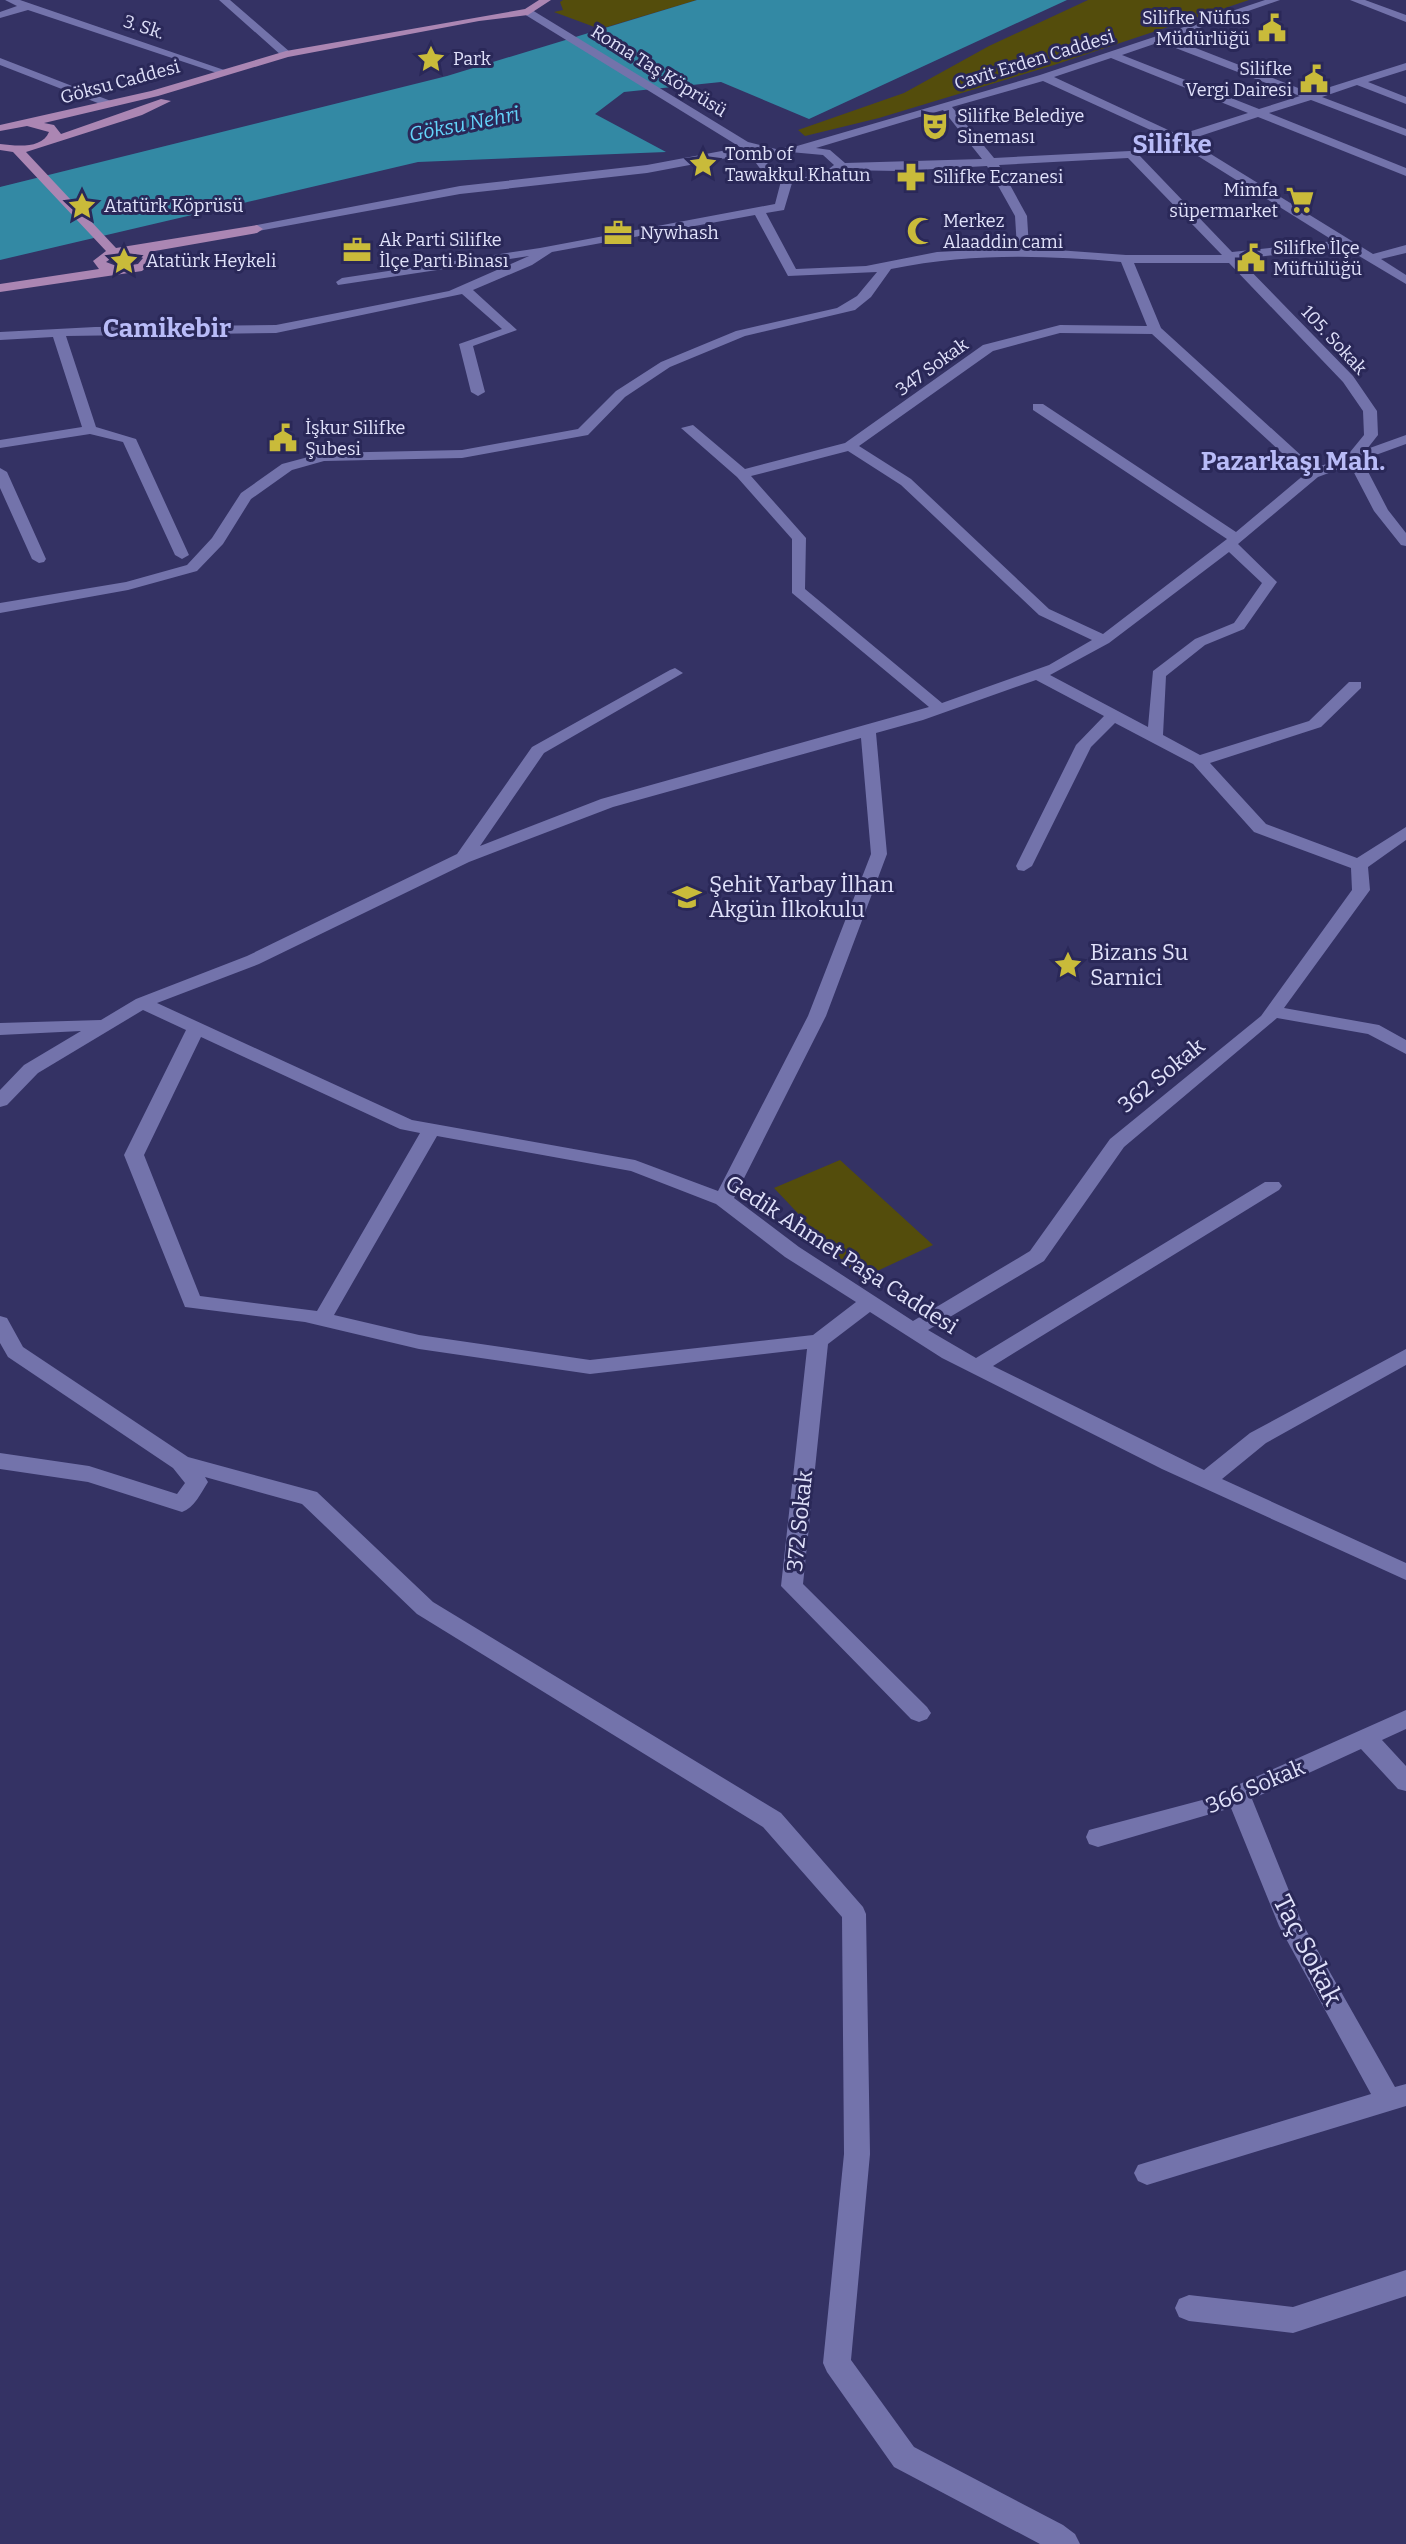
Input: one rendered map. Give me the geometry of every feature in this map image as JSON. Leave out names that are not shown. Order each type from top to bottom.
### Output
[{"type":"main road","points":[[514,1],[528,12],[546,0]]},
{"type":"main road","name":"Göksu Caddesi","points":[[339,45],[395,29],[499,8],[514,1]]},
{"type":"main road","name":"Göksu Caddesi","points":[[1,128],[112,105],[286,54],[453,22],[528,12]]},
{"type":"main road","name":"Göksu Caddesi","points":[[17,150],[138,113],[198,86],[221,71]]},
{"type":"main road","points":[[27,123],[55,131],[52,141]]},
{"type":"main road","points":[[0,147],[17,150],[113,252]]},
{"type":"main road","points":[[0,280],[99,261],[113,252],[257,229]]},
{"type":"main road","points":[[0,288],[131,270],[257,229]]},
{"type":"main road","points":[[137,250],[150,257],[149,263]]},
{"type":"main road","points":[[99,261],[101,265],[114,270]]},
{"type":"street","name":"3. Sk.","points":[[10,0],[221,71]]},
{"type":"street","points":[[224,0],[286,54]]},
{"type":"street","name":"Cavit Erden Caddesi","points":[[775,152],[802,148],[946,107],[1275,0]]},
{"type":"street","points":[[1355,0],[1406,19]]},
{"type":"street","points":[[0,15],[28,6]]},
{"type":"street","name":"Roma Taş Köprüsü","points":[[528,12],[744,145],[775,152]]},
{"type":"street","points":[[1162,39],[1406,133]]},
{"type":"street","points":[[1113,55],[1406,172]]},
{"type":"street","points":[[0,61],[112,105]]},
{"type":"street","points":[[762,161],[764,169],[770,173],[788,178],[817,178],[828,175],[840,166],[1131,154],[1406,66]]},
{"type":"street","points":[[1044,77],[1179,139],[1406,280]]},
{"type":"street","points":[[1358,82],[1406,101]]},
{"type":"street","points":[[946,107],[991,162],[1021,216],[1023,251]]},
{"type":"street","points":[[802,148],[826,152],[839,161],[840,166]]},
{"type":"street","points":[[257,229],[460,190],[647,169],[727,154],[762,161],[775,152]]},
{"type":"street","name":"105. Sokak","points":[[1131,154],[1348,379],[1370,411],[1371,435],[1353,457]]},
{"type":"street","points":[[342,282],[780,207],[788,178]]},
{"type":"street","points":[[759,211],[792,273],[866,270],[937,256],[1023,251],[1126,259],[1230,258],[1348,243]]},
{"type":"street","points":[[0,336],[276,329],[452,294],[528,262],[548,249]]},
{"type":"street","points":[[1372,258],[1406,249]]},
{"type":"street","points":[[1126,259],[1155,330],[1313,474]]},
{"type":"street","points":[[0,608],[128,586],[192,568],[218,541],[246,496],[287,467],[323,457],[462,454],[583,432],[604,405],[670,362],[706,344],[766,326],[850,307],[867,293],[887,266]]},
{"type":"street","points":[[464,289],[511,330],[466,344],[478,392]]},
{"type":"street","name":"347 Sokak","points":[[742,474],[850,446],[988,348],[1060,329],[1155,330]]},
{"type":"street","points":[[58,333],[90,430]]},
{"type":"street","points":[[1038,407],[1233,542],[1270,582],[1239,626],[1200,642],[1158,674],[1155,737]]},
{"type":"street","points":[[688,428],[742,474],[799,538],[797,590],[940,709]]},
{"type":"street","points":[[0,444],[90,430],[129,439],[182,555]]},
{"type":"street","points":[[0,1101],[31,1069],[142,1003],[253,960],[463,858],[607,803],[868,731],[1054,668],[1104,640],[1233,542],[1313,474],[1406,439]]},
{"type":"street","points":[[850,446],[906,482],[1044,612],[1104,640]]},
{"type":"street","points":[[1353,457],[1381,511],[1406,542]]},
{"type":"street","points":[[0,472],[39,559]]},
{"type":"street","points":[[463,858],[538,750],[675,673]]},
{"type":"street","points":[[1037,674],[1199,761],[1260,828],[1359,865],[1406,832]]},
{"type":"street","points":[[1199,761],[1315,724],[1355,685]]},
{"type":"street","points":[[1024,866],[1084,745],[1114,715]]},
{"type":"street","points":[[723,1200],[817,1016],[879,854],[868,731]]},
{"type":"street","name":"362 Sokak","points":[[913,1330],[1037,1256],[1117,1143],[1267,1020],[1361,890],[1359,865]]},
{"type":"street","name":"Gedik Ahmet Paşa Caddesi","points":[[142,1003],[407,1125],[635,1166],[723,1200],[792,1252],[976,1367],[1206,1480],[1406,1572]]},
{"type":"street","points":[[1273,1012],[1373,1029],[1406,1048]]},
{"type":"street","points":[[0,1029],[106,1024]]},
{"type":"street","points":[[196,1028],[134,1155],[192,1302],[322,1319],[419,1342],[590,1367],[818,1341],[870,1302]]},
{"type":"street","points":[[322,1319],[432,1129]]},
{"type":"street","points":[[976,1367],[1272,1186]]},
{"type":"street","points":[[0,1323],[7,1351],[181,1463],[197,1482],[182,1504],[89,1474],[0,1461]]},
{"type":"street","name":"372 Sokak","points":[[818,1341],[792,1586],[919,1713]]},
{"type":"street","points":[[1206,1480],[1258,1438],[1406,1356]]},
{"type":"street","points":[[181,1463],[309,1498],[425,1608],[772,1820],[854,1914],[857,2154],[837,2363],[904,2457],[1065,2544]]},
{"type":"street","name":"366 Sokak","points":[[1098,1837],[1211,1807],[1406,1719]]},
{"type":"street","points":[[1365,1738],[1406,1782]]},
{"type":"street","name":"Taç Sokak","points":[[1238,1795],[1291,1926],[1397,2098]]},
{"type":"street","points":[[1147,2173],[1397,2098]]},
{"type":"street","points":[[1189,2308],[1293,2320],[1406,2283]]},
{"type":"shaded area","points":[[697,0],[600,29],[554,12],[563,10],[560,2]]},
{"type":"shaded area","points":[[1088,0],[1249,0],[1054,65],[879,118],[805,136],[798,130],[904,93],[989,46]]},
{"type":"shaded area","points":[[840,1160],[933,1245],[860,1279],[774,1188]]},
{"type":"water","name":"Göksu Nehri","points":[[697,0],[1067,0],[809,119],[721,82],[624,92],[595,114],[666,152],[418,162],[0,260],[0,187],[447,76]]},
{"type":"place","name":"Silifke Nüfus Müdürlüğü","points":[[1272,28]]},
{"type":"place","name":"Park","points":[[431,59]]},
{"type":"place","name":"Silifke Vergi Dairesi","points":[[1314,79]]},
{"type":"place","name":"Silifke Belediye Sineması","points":[[935,126]]},
{"type":"place","name":"Tomb of Tawakkul Khatun","points":[[703,164]]},
{"type":"place","name":"Silifke Eczanesi","points":[[911,177]]},
{"type":"place","name":"Mimfa süpermarket","points":[[1300,200]]},
{"type":"place","name":"Atatürk Köprüsü","points":[[82,206]]},
{"type":"place","name":"Merkez Alaaddin cami","points":[[921,231]]},
{"type":"place","name":"Nywhash","points":[[618,233]]},
{"type":"place","name":"Ak Parti Silifke İlçe Parti Binası","points":[[357,250]]},
{"type":"place","name":"Silifke İlçe Müftülüğü","points":[[1251,258]]},
{"type":"place","name":"Atatürk Heykeli","points":[[124,261]]},
{"type":"place","name":"İşkur Silifke Şubesi","points":[[283,438]]},
{"type":"place","name":"Şehit Yarbay İlhan Akgün İlkokulu","points":[[687,897]]},
{"type":"place","name":"Bizans Su Sarnici","points":[[1068,965]]},
{"type":"district","name":"Silifke","points":[[1172,144]]},
{"type":"district","name":"Camikebir","points":[[167,328]]},
{"type":"district","name":"Pazarkaşı Mah.","points":[[1293,461]]}]
